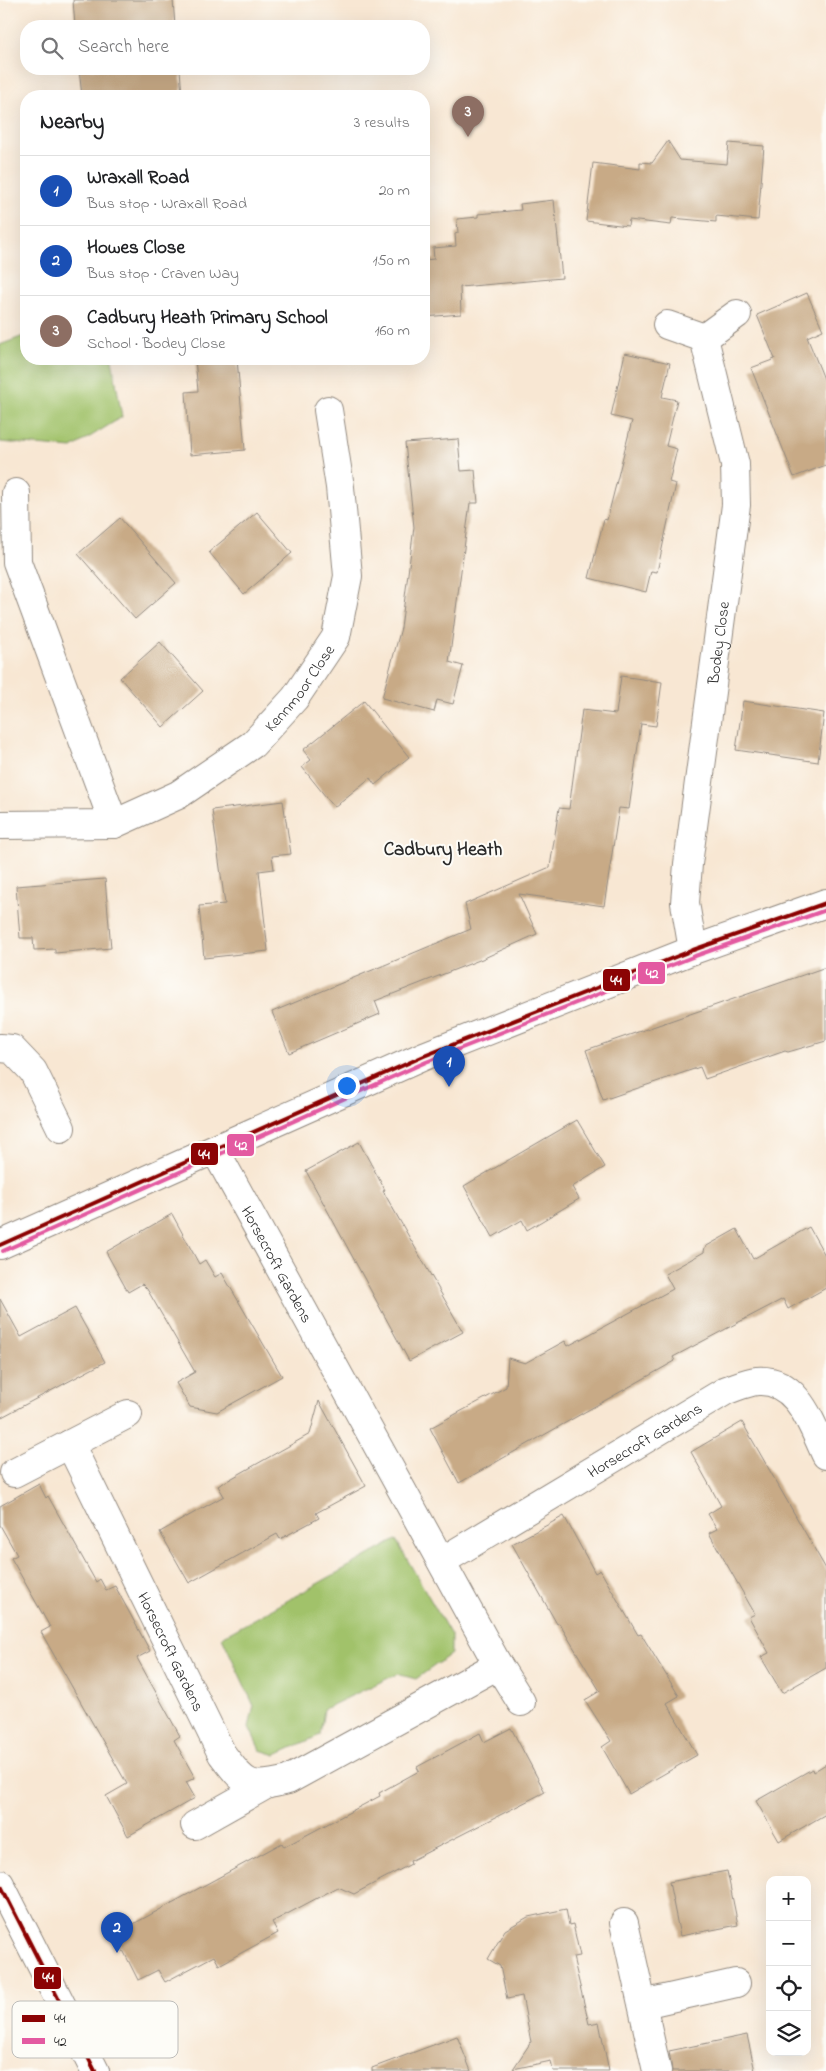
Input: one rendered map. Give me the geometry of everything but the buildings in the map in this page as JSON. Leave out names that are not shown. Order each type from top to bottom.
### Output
[{"type":"street","points":[[667,324],[704,338],[737,314]]},
{"type":"street","name":"Bodey Close","points":[[693,950],[685,902],[688,864],[736,505],[735,464],[704,338]]},
{"type":"street","name":"Kennmoor Close","points":[[0,825],[114,824],[178,795],[253,744],[295,698],[336,637],[348,576],[340,488],[328,410]]},
{"type":"street","points":[[16,494],[17,562],[114,824]]},
{"type":"street","points":[[0,1245],[424,1056],[693,950],[826,903]]},
{"type":"street","points":[[0,1048],[12,1049],[33,1071],[61,1128]]},
{"type":"street","name":"Horsecroft Gardens","points":[[216,1150],[498,1665],[521,1702]]},
{"type":"street","name":"Horsecroft Gardens","points":[[442,1561],[727,1390],[756,1381],[775,1383],[802,1404],[826,1456]]},
{"type":"street","points":[[14,1473],[128,1414]]},
{"type":"street","name":"Horsecroft Gardens","points":[[70,1444],[222,1754],[242,1780],[266,1786]]},
{"type":"street","points":[[195,1825],[266,1786],[288,1780],[498,1665]]},
{"type":"street","points":[[0,1884],[59,2001]]},
{"type":"street","points":[[624,1923],[657,2071]]},
{"type":"street","points":[[643,2004],[736,1984]]},
{"type":"street","points":[[88,2058],[95,2071]]},
{"type":"green space","points":[[20,337],[20,365],[113,365],[122,417],[72,448],[0,442],[0,345]]},
{"type":"green space","points":[[396,1540],[451,1635],[451,1654],[416,1679],[397,1674],[324,1709],[320,1735],[276,1755],[260,1750],[249,1727],[254,1706],[222,1637]]},
{"type":"transit line","name":"44","points":[[0,1245],[424,1056],[693,950],[826,903]]},
{"type":"transit line","name":"42","points":[[3,1251],[426,1062],[695,956],[826,910]]},
{"type":"transit line","name":"44","points":[[0,1884],[59,2001]]},
{"type":"transit line","name":"44","points":[[88,2058],[95,2071]]},
{"type":"place","name":"Cadbury Heath Primary School","points":[[468,137]]},
{"type":"place","name":"Wraxall Road","points":[[449,1087]]},
{"type":"place","name":"Howes Close","points":[[117,1953]]},
{"type":"district","name":"Cadbury Heath","points":[[443,848]]}]
